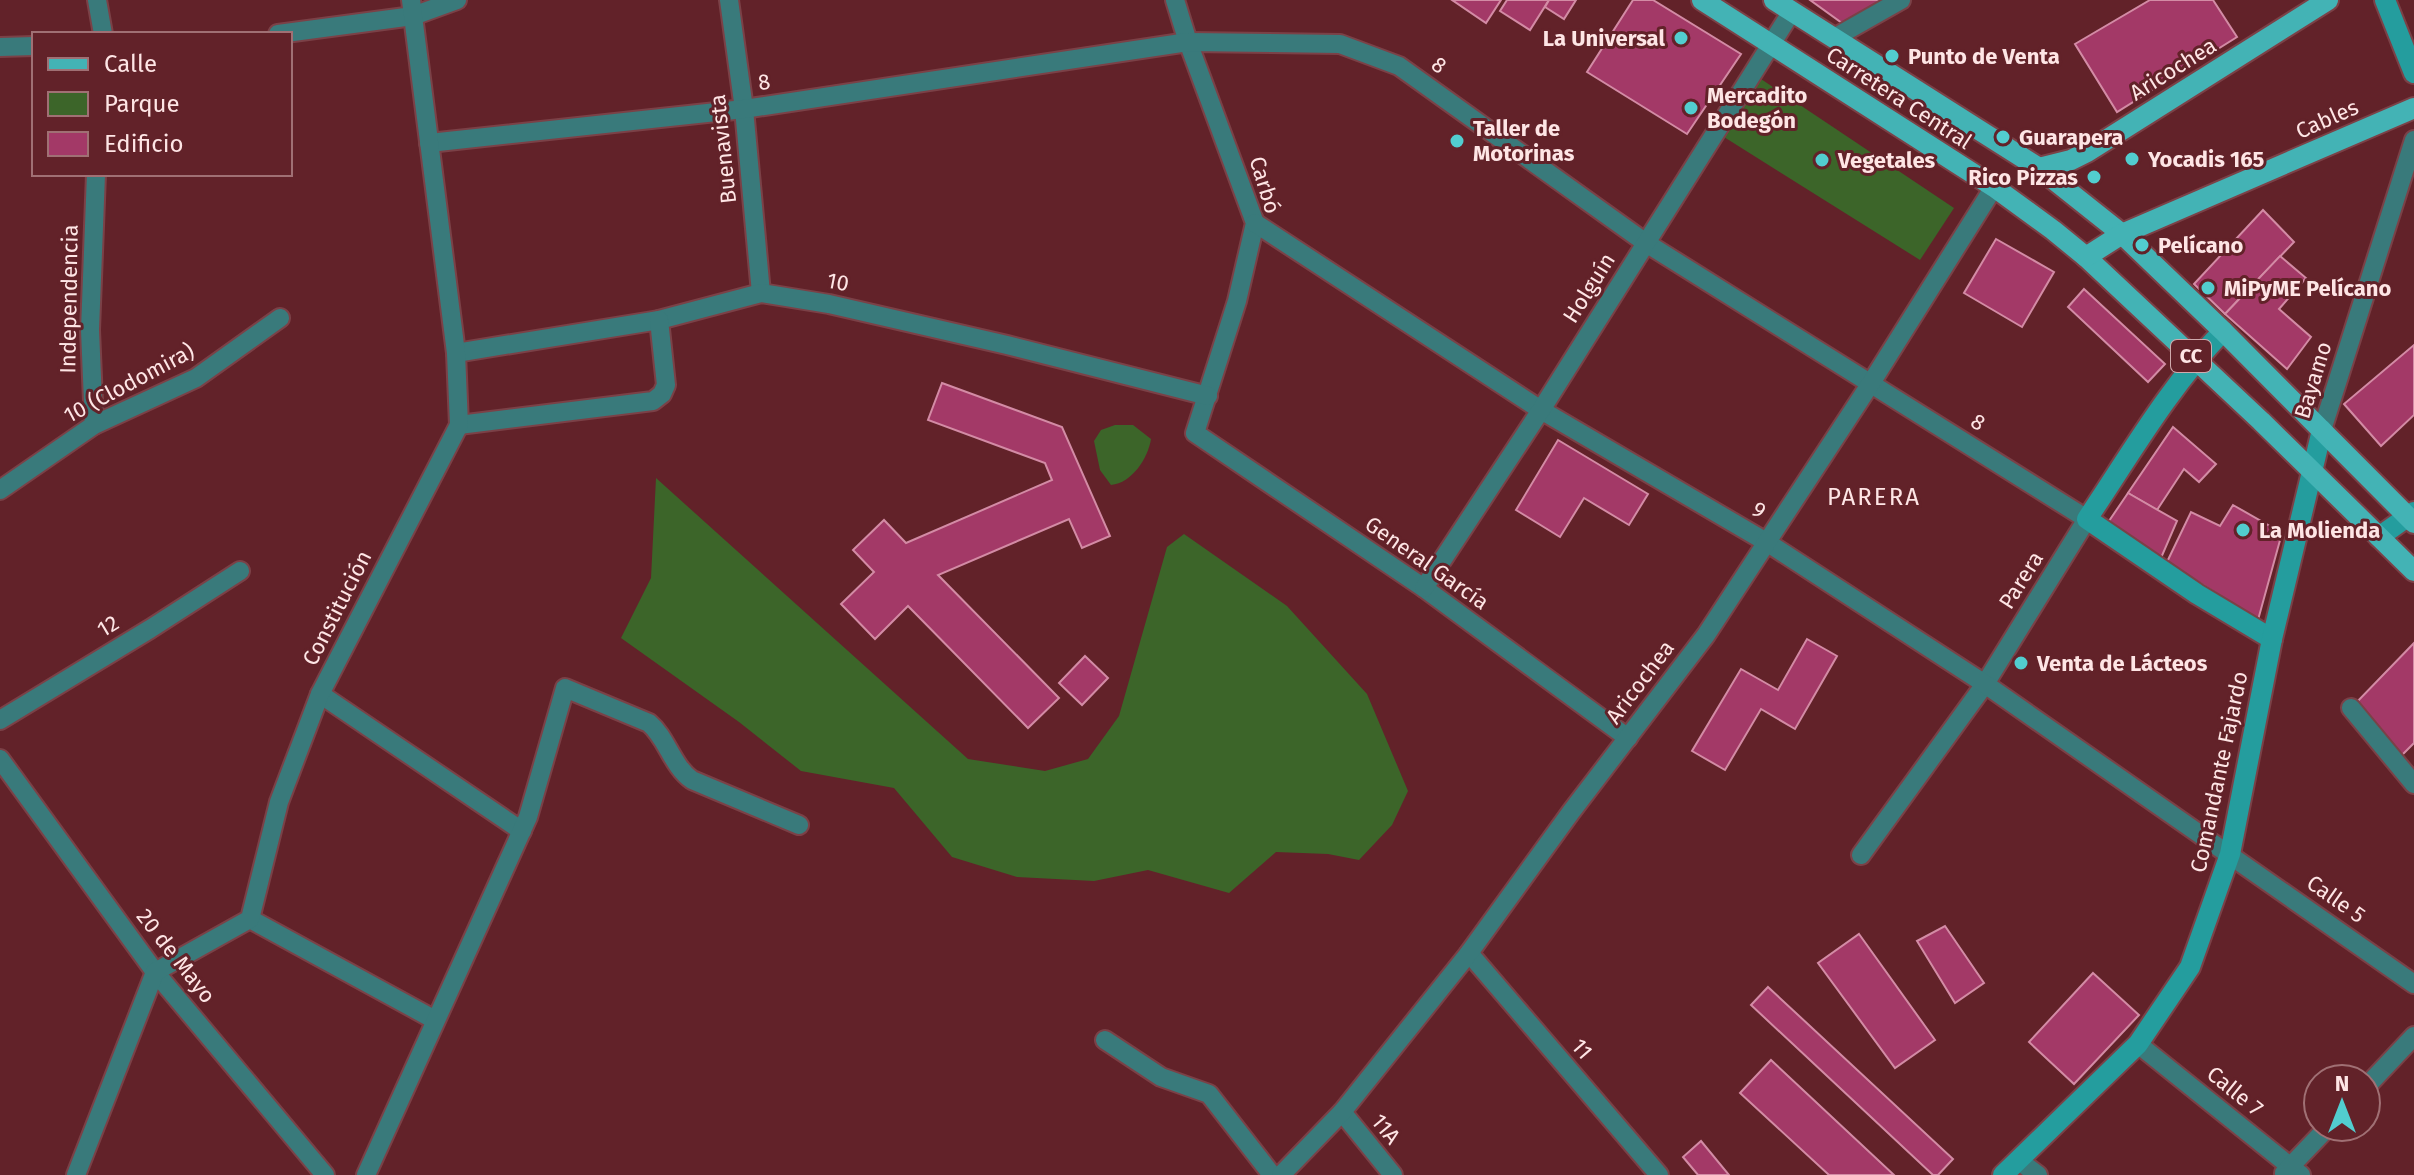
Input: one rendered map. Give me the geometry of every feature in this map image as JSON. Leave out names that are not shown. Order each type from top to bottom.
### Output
[{"type":"main road","name":"Carretera Central","points":[[1702,0],[1994,187],[2053,230],[2086,257],[2414,571]]},
{"type":"main road","name":"Aricochea","points":[[2039,168],[2071,160],[2087,152],[2328,0]]},
{"type":"main road","name":"Carretera Central","points":[[1783,6],[2039,168],[2122,234],[2412,516]]},
{"type":"main road","name":"Cables","points":[[2086,257],[2122,234],[2414,108]]},
{"type":"street","points":[[97,0],[103,32]]},
{"type":"street","points":[[288,32],[457,0]]},
{"type":"street","name":"Buenavista","points":[[729,0],[744,109],[761,293]]},
{"type":"street","name":"Carbó","points":[[1175,0],[1255,223],[1237,301],[1195,433]]},
{"type":"street","points":[[1834,38],[1901,0]]},
{"type":"street","points":[[2385,0],[2414,73]]},
{"type":"street","name":"Holguín","points":[[1424,588],[1541,410],[1772,45],[1783,6]]},
{"type":"street","name":"Constitución","points":[[250,919],[279,802],[320,694],[459,425],[456,353],[412,8]]},
{"type":"street","name":"8","points":[[429,143],[744,109],[1188,42],[1340,44],[1399,66],[1646,243],[2087,519],[2197,594],[2272,639]]},
{"type":"street","points":[[0,47],[32,46]]},
{"type":"street","name":"Bayamo","points":[[2272,639],[2322,430],[2414,140]]},
{"type":"street","name":"Independencia","points":[[94,425],[90,330],[96,176]]},
{"type":"street","name":"Aricochea","points":[[1281,1175],[1342,1112],[1469,953],[1571,812],[1706,635],[1871,383],[1994,187]]},
{"type":"street","name":"9","points":[[1255,223],[1541,410],[1768,543],[1985,684],[2230,854]]},
{"type":"street","name":"10","points":[[456,353],[659,320],[761,293],[904,321],[1208,396]]},
{"type":"street","name":"10 (Clodomira)","points":[[0,490],[94,425],[182,386],[280,318]]},
{"type":"street","points":[[459,425],[653,401],[662,394],[666,385],[659,320]]},
{"type":"street","name":"Parera","points":[[1861,855],[1985,684],[2155,416],[2195,360],[2223,331]]},
{"type":"street","name":"General García","points":[[1195,433],[1424,588],[1628,738]]},
{"type":"street","points":[[2379,537],[2412,516]]},
{"type":"street","name":"12","points":[[0,720],[240,571]]},
{"type":"street","name":"Comandante Fajardo","points":[[2003,1175],[2138,1044],[2190,967],[2230,854],[2272,639]]},
{"type":"street","points":[[366,1175],[528,817],[565,688],[649,723],[682,771],[692,780],[799,825]]},
{"type":"street","points":[[320,694],[522,831]]},
{"type":"street","points":[[2351,708],[2414,784]]},
{"type":"street","name":"20 de Mayo","points":[[0,759],[155,972],[325,1175]]},
{"type":"street","name":"Calle 5","points":[[2230,854],[2414,984]]},
{"type":"street","points":[[76,1175],[155,972],[250,919],[435,1020]]},
{"type":"street","name":"11","points":[[1469,953],[1659,1175]]},
{"type":"street","points":[[2382,1070],[2414,1036]]},
{"type":"street","points":[[1105,1040],[1161,1077],[1215,1099],[1272,1175]]},
{"type":"street","name":"Calle 7","points":[[2138,1044],[2291,1172]]},
{"type":"street","name":"11A","points":[[1342,1112],[1393,1175]]},
{"type":"street","points":[[2291,1172],[2315,1143]]},
{"type":"street","points":[[2018,1160],[2038,1175]]},
{"type":"green space","points":[[1761,79],[1954,208],[1920,260],[1724,137]]},
{"type":"green space","points":[[1115,425],[1133,425],[1151,439],[1146,454],[1132,475],[1111,485],[1100,470],[1094,441],[1101,430]]},
{"type":"green space","points":[[656,478],[968,759],[1045,771],[1088,759],[1119,716],[1167,547],[1184,534],[1287,606],[1367,694],[1408,791],[1392,825],[1359,860],[1328,854],[1276,852],[1229,893],[1148,870],[1094,881],[1017,877],[952,857],[894,788],[801,771],[739,722],[621,638],[651,578]]},
{"type":"building","points":[[1452,0],[1501,0],[1486,23]]},
{"type":"building","points":[[1507,0],[1549,0],[1530,30],[1500,11]]},
{"type":"building","points":[[1549,0],[1576,0],[1564,19],[1545,7]]},
{"type":"building","points":[[1633,0],[1653,0],[1741,54],[1687,134],[1587,72]]},
{"type":"building","points":[[1810,0],[1885,0],[1842,23]]},
{"type":"building","points":[[2150,0],[2213,0],[2237,37],[2117,112],[2075,44]]},
{"type":"building","points":[[2263,210],[2294,242],[2225,314],[2194,284]]},
{"type":"building","points":[[1996,239],[2054,272],[2022,327],[1964,293]]},
{"type":"building","points":[[2280,256],[2306,278],[2279,309],[2311,337],[2287,369],[2225,314]]},
{"type":"building","points":[[2084,289],[2165,364],[2148,382],[2068,307]]},
{"type":"building","points":[[2414,345],[2414,415],[2381,446],[2344,404]]},
{"type":"building","points":[[942,383],[1062,427],[1110,536],[1082,548],[1069,519],[938,575],[1059,698],[1028,728],[908,606],[875,639],[841,604],[874,572],[853,550],[884,520],[906,543],[1052,480],[1045,463],[928,420]]},
{"type":"building","points":[[2173,427],[2216,464],[2199,482],[2184,469],[2157,510],[2128,493]]},
{"type":"building","points":[[1558,440],[1648,494],[1629,525],[1584,498],[1560,537],[1516,510]]},
{"type":"building","points":[[2128,493],[2177,521],[2161,558],[2109,521]]},
{"type":"building","points":[[2233,505],[2282,533],[2258,620],[2167,562],[2191,512],[2220,526]]},
{"type":"building","points":[[1807,639],[1837,656],[1795,729],[1761,709],[1725,770],[1692,751],[1741,669],[1778,690]]},
{"type":"building","points":[[2414,643],[2414,743],[2402,755],[2353,706]]},
{"type":"building","points":[[1085,656],[1108,678],[1082,705],[1059,683]]},
{"type":"building","points":[[1945,926],[1984,983],[1955,1003],[1917,941]]},
{"type":"building","points":[[1859,934],[1935,1040],[1895,1068],[1818,963]]},
{"type":"building","points":[[2093,973],[2139,1015],[2074,1084],[2029,1042]]},
{"type":"building","points":[[1768,987],[1953,1159],[1938,1175],[1933,1175],[1751,1005]]},
{"type":"building","points":[[1771,1060],[1894,1175],[1829,1175],[1740,1093]]},
{"type":"building","points":[[1701,1141],[1729,1175],[1698,1175],[1683,1157]]},
{"type":"place","name":"La Universal","points":[[1681,38]]},
{"type":"place","name":"Punto de Venta","points":[[1892,56]]},
{"type":"place","name":"Mercadito Bodegón","points":[[1691,108]]},
{"type":"place","name":"Guarapera","points":[[2003,137]]},
{"type":"place","name":"Taller de Motorinas","points":[[1457,141]]},
{"type":"place","name":"Yocadis 165","points":[[2132,159]]},
{"type":"place","name":"Vegetales","points":[[1822,160]]},
{"type":"place","name":"Rico Pizzas","points":[[2094,177]]},
{"type":"place","name":"Pelícano","points":[[2142,245]]},
{"type":"place","name":"MiPyME Pelícano","points":[[2208,288]]},
{"type":"place","name":"La Molienda","points":[[2243,530]]},
{"type":"place","name":"Venta de Lácteos","points":[[2021,663]]},
{"type":"district","name":"PARERA","points":[[1874,497]]}]
